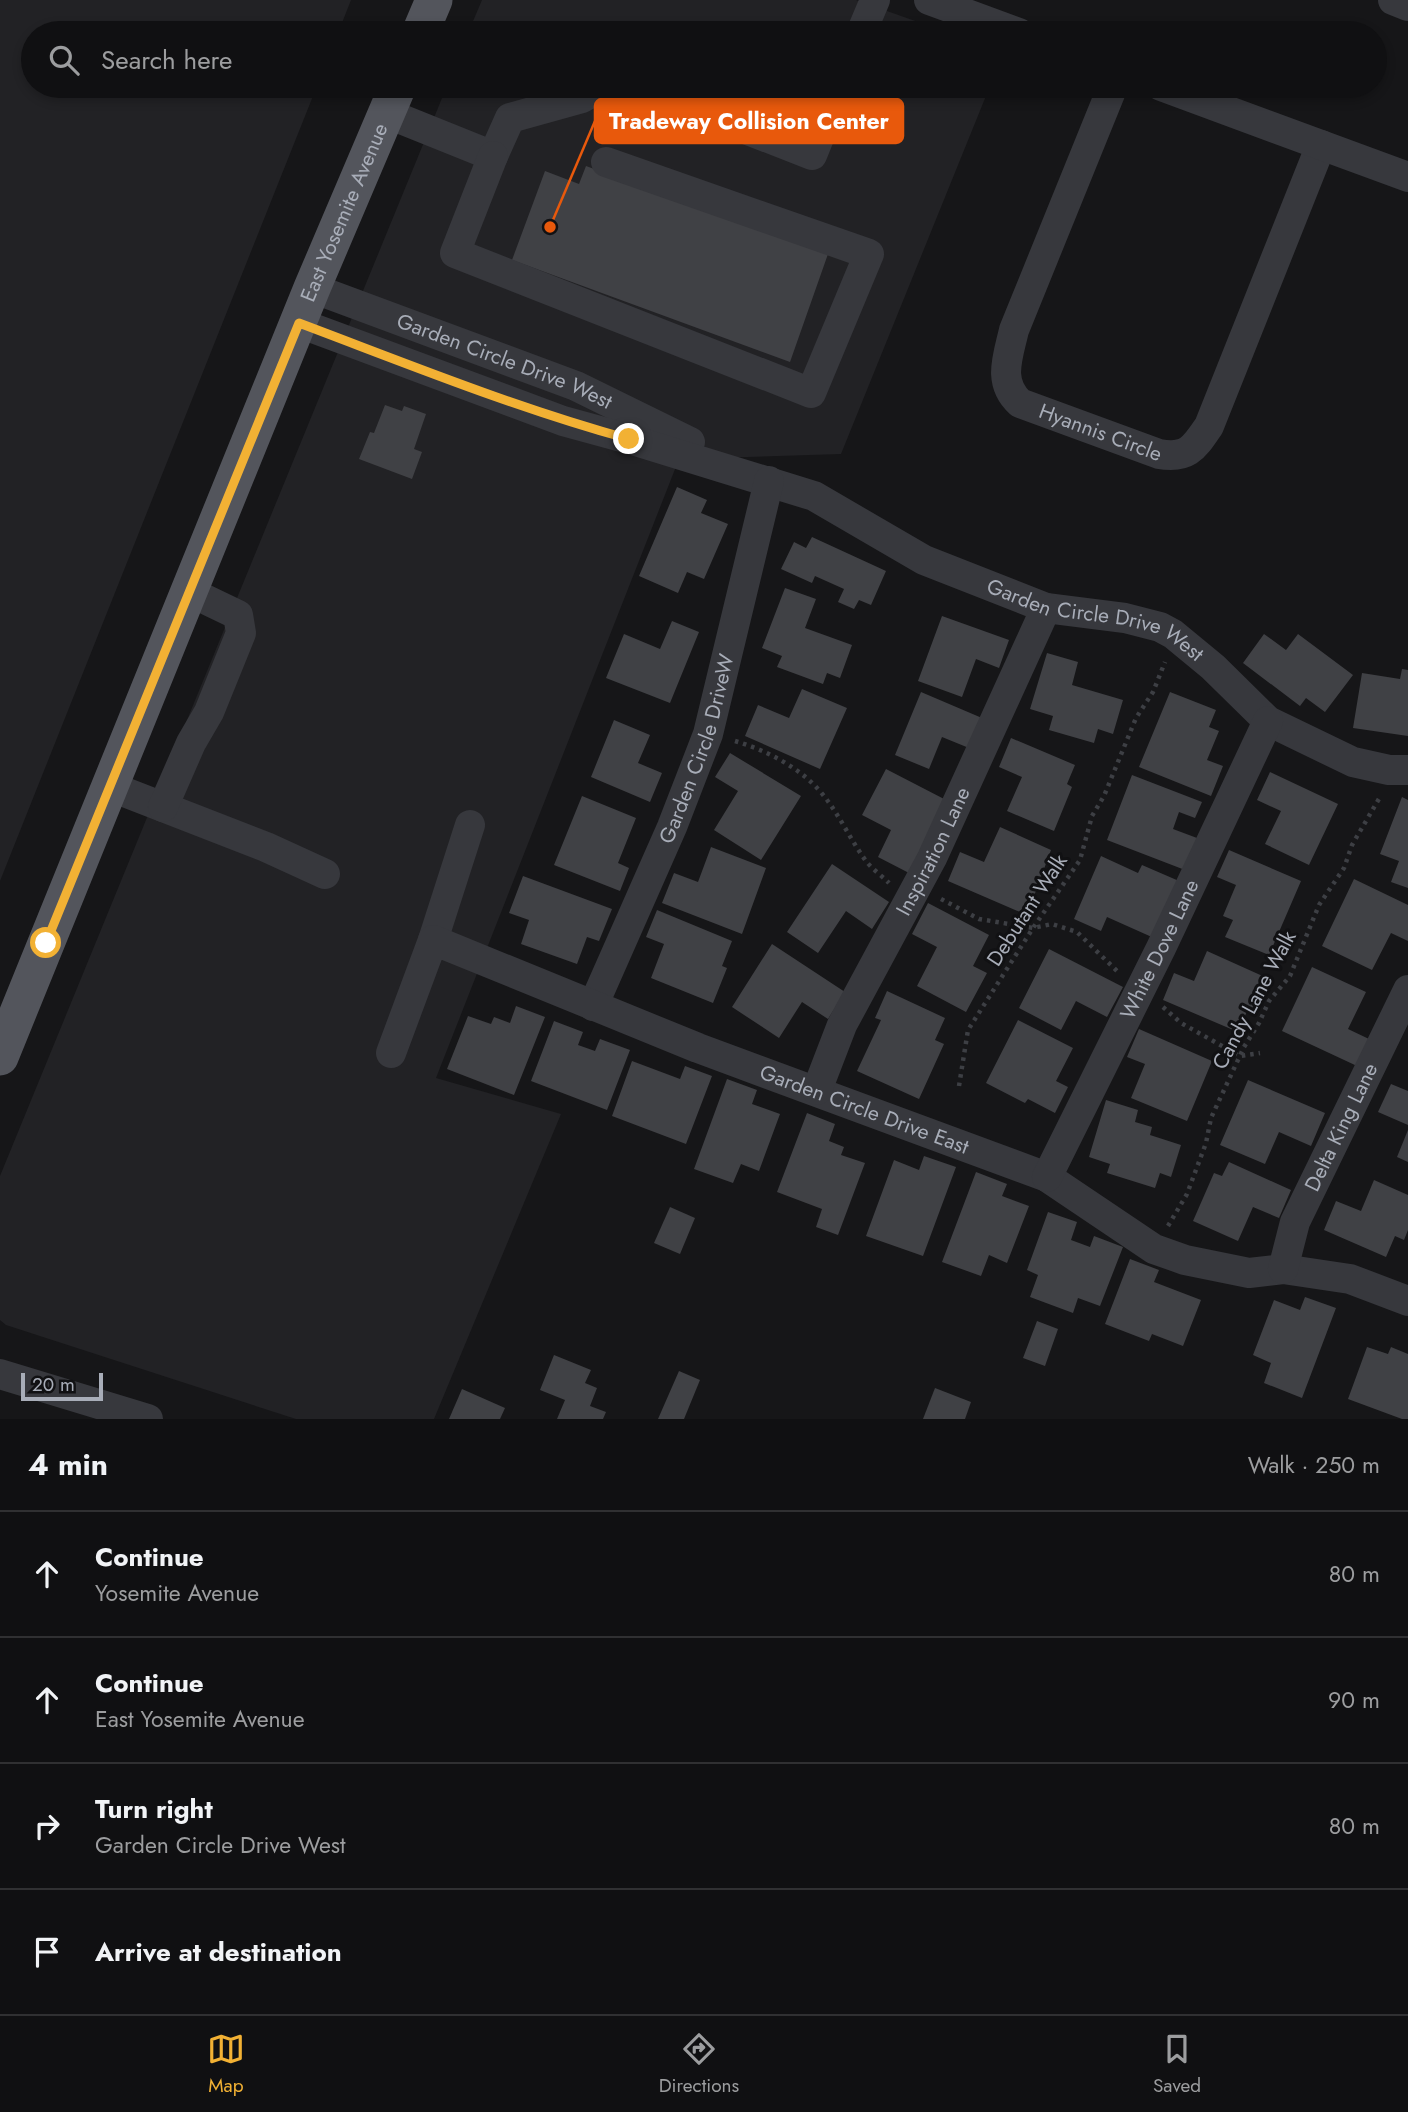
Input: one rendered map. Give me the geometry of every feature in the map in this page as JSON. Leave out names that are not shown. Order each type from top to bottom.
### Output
[{"type":"main road","points":[[425,21],[434,0]]},
{"type":"main road","name":"East Yosemite Avenue","points":[[0,1057],[163,651],[392,99]]},
{"type":"street","points":[[866,21],[875,0]]},
{"type":"street","points":[[929,0],[986,21]]},
{"type":"street","points":[[1393,0],[1408,6]]},
{"type":"street","points":[[582,98],[510,118],[455,253],[811,393],[869,254],[606,162]]},
{"type":"street","points":[[666,98],[813,155],[835,98]]},
{"type":"street","name":"Hyannis Circle","points":[[1108,98],[1014,330],[1004,371],[1011,394],[1020,403],[1159,454],[1173,456],[1192,450],[1209,426],[1321,145]]},
{"type":"street","points":[[1194,98],[1408,177]]},
{"type":"street","points":[[392,99],[493,156]]},
{"type":"street","name":"Garden Circle Drive West","points":[[312,288],[576,386],[769,481]]},
{"type":"street","name":"Garden Circle Drive West","points":[[299,323],[563,421],[814,496],[924,561],[1045,608],[1125,618],[1160,627],[1173,634],[1213,667],[1268,721],[1353,762],[1399,770]]},
{"type":"street","name":"Garden Circle DriveW","points":[[593,1006],[672,827],[708,734],[769,481]]},
{"type":"street","points":[[163,807],[191,744],[209,712],[241,633],[238,615],[188,591]]},
{"type":"street","name":"Inspiration Lane","points":[[817,1090],[842,1025],[932,858],[1045,608]]},
{"type":"street","name":"White Dove Lane","points":[[1047,1177],[1161,948],[1268,721]]},
{"type":"street","points":[[109,786],[266,847],[325,874]]},
{"type":"street","points":[[391,1053],[470,825]]},
{"type":"street","name":"Garden Circle Drive East","points":[[432,940],[698,1048],[1047,1177],[1154,1249],[1185,1260],[1249,1273],[1283,1269],[1350,1279],[1408,1301]]},
{"type":"street","name":"Delta King Lane","points":[[1283,1269],[1295,1222],[1408,990]]},
{"type":"street","points":[[0,1374],[148,1419]]},
{"type":"path","name":"Debutant Walk","points":[[959,1086],[968,1030],[1080,860],[1092,816],[1118,766],[1136,718],[1153,692],[1173,634]]},
{"type":"path","points":[[708,734],[753,746],[791,766],[817,788],[867,862],[913,892],[979,919],[1033,928],[1052,924],[1077,932],[1118,972],[1141,987],[1181,1023],[1240,1055],[1260,1053]]},
{"type":"path","name":"Candy Lane Walk","points":[[1154,1249],[1187,1194],[1206,1143],[1211,1118],[1240,1055],[1269,1001],[1290,976],[1319,905],[1344,867],[1352,845],[1399,770]]},
{"type":"shaded area","points":[[0,0],[351,0],[343,21],[21,21],[21,98],[312,98],[0,881]]},
{"type":"shaded area","points":[[482,0],[856,0],[915,21],[473,21]]},
{"type":"shaded area","points":[[442,98],[985,98],[841,454],[679,459],[436,1078],[561,1114],[434,1419],[296,1419],[6,1325],[0,1320],[0,1176]]},
{"type":"building","points":[[586,166],[828,254],[790,362],[512,260],[545,171],[579,184]]},
{"type":"building","points":[[385,405],[402,411],[404,406],[426,414],[414,449],[422,452],[412,479],[359,459],[370,432],[374,433]]},
{"type":"building","points":[[677,487],[707,500],[701,513],[728,524],[704,579],[687,572],[678,593],[639,576]]},
{"type":"building","points":[[812,537],[886,571],[871,605],[859,600],[854,609],[838,602],[844,589],[815,576],[812,583],[781,569],[794,542],[806,548]]},
{"type":"building","points":[[785,588],[816,599],[805,628],[852,645],[840,678],[827,673],[823,684],[777,667],[782,656],[762,648]]},
{"type":"building","points":[[942,616],[1009,640],[999,668],[976,659],[962,697],[918,681]]},
{"type":"building","points":[[672,621],[699,632],[670,703],[606,678],[624,634],[660,649]]},
{"type":"building","points":[[1264,634],[1286,650],[1298,634],[1353,675],[1325,712],[1306,698],[1300,706],[1243,663]]},
{"type":"building","points":[[1047,653],[1078,662],[1072,685],[1123,700],[1113,734],[1098,729],[1094,743],[1049,730],[1053,716],[1030,709]]},
{"type":"building","points":[[1402,669],[1408,670],[1408,736],[1353,728],[1362,673],[1400,679]]},
{"type":"building","points":[[802,689],[847,708],[820,769],[745,736],[758,705],[789,718]]},
{"type":"building","points":[[921,692],[982,718],[969,748],[942,737],[929,769],[895,755]]},
{"type":"building","points":[[1170,692],[1216,710],[1209,727],[1219,731],[1207,760],[1223,766],[1211,796],[1139,767]]},
{"type":"building","points":[[614,720],[650,735],[638,763],[662,773],[650,802],[591,777]]},
{"type":"building","points":[[1011,738],[1075,765],[1067,784],[1072,787],[1054,831],[1007,811],[1022,777],[999,767]]},
{"type":"building","points":[[730,753],[801,796],[761,860],[714,830],[738,791],[715,777]]},
{"type":"building","points":[[886,769],[946,800],[909,873],[878,857],[891,830],[862,815]]},
{"type":"building","points":[[1270,772],[1338,804],[1309,865],[1265,844],[1281,811],[1257,800]]},
{"type":"building","points":[[1132,775],[1202,802],[1195,818],[1179,812],[1173,829],[1197,838],[1185,870],[1107,840]]},
{"type":"building","points":[[582,796],[636,818],[618,863],[629,868],[620,891],[554,865]]},
{"type":"building","points":[[1402,797],[1408,800],[1408,888],[1391,882],[1399,861],[1380,854]]},
{"type":"building","points":[[1000,827],[1051,850],[1027,915],[948,881],[960,852],[984,862]]},
{"type":"building","points":[[711,847],[766,868],[742,934],[662,903],[674,873],[698,882]]},
{"type":"building","points":[[1229,850],[1301,881],[1269,955],[1225,937],[1233,920],[1223,916],[1236,885],[1217,877]]},
{"type":"building","points":[[1101,856],[1138,873],[1142,865],[1179,881],[1154,938],[1107,917],[1101,931],[1074,919]]},
{"type":"building","points":[[832,864],[889,902],[872,929],[846,911],[818,953],[787,932]]},
{"type":"building","points":[[523,876],[612,909],[599,941],[587,937],[577,964],[521,944],[529,920],[509,913]]},
{"type":"building","points":[[1354,879],[1408,905],[1408,941],[1391,933],[1372,970],[1322,946]]},
{"type":"building","points":[[928,903],[989,935],[973,966],[987,973],[966,1012],[917,986],[937,947],[912,934]]},
{"type":"building","points":[[657,910],[732,941],[722,966],[727,968],[713,1003],[651,978],[664,944],[646,937]]},
{"type":"building","points":[[772,944],[845,992],[828,1019],[802,1002],[779,1038],[732,1007]]},
{"type":"building","points":[[1049,949],[1123,987],[1107,1017],[1076,1001],[1061,1030],[1019,1008]]},
{"type":"building","points":[[1207,951],[1267,978],[1253,1011],[1248,1009],[1238,1032],[1163,1000],[1174,973],[1194,981]]},
{"type":"building","points":[[1312,967],[1366,992],[1348,1029],[1369,1039],[1357,1066],[1282,1031]]},
{"type":"building","points":[[887,991],[945,1018],[935,1040],[944,1044],[919,1099],[857,1071],[881,1020],[875,1018]]},
{"type":"building","points":[[516,1006],[545,1017],[514,1095],[447,1069],[468,1016],[491,1024],[494,1017],[510,1023]]},
{"type":"building","points":[[1018,1020],[1073,1048],[1056,1081],[1068,1087],[1055,1113],[1028,1099],[1025,1103],[986,1083]]},
{"type":"building","points":[[554,1021],[583,1032],[578,1045],[595,1051],[600,1039],[630,1050],[607,1110],[531,1081]]},
{"type":"building","points":[[1139,1029],[1212,1061],[1187,1121],[1131,1098],[1145,1064],[1127,1057]]},
{"type":"building","points":[[632,1061],[680,1079],[685,1066],[712,1076],[686,1144],[612,1116]]},
{"type":"building","points":[[727,1079],[757,1090],[752,1104],[780,1114],[759,1171],[741,1164],[733,1183],[694,1169]]},
{"type":"building","points":[[1248,1080],[1325,1113],[1311,1146],[1279,1132],[1265,1164],[1220,1145]]},
{"type":"building","points":[[1391,1084],[1408,1091],[1408,1125],[1378,1112]]},
{"type":"building","points":[[1106,1100],[1138,1110],[1135,1122],[1152,1127],[1150,1135],[1181,1145],[1171,1177],[1160,1173],[1155,1188],[1107,1173],[1110,1164],[1089,1157]]},
{"type":"building","points":[[807,1113],[835,1124],[829,1141],[844,1147],[841,1155],[865,1163],[838,1235],[816,1227],[822,1209],[777,1192]]},
{"type":"building","points":[[1408,1130],[1408,1162],[1397,1157]]},
{"type":"building","points":[[924,1156],[956,1167],[923,1256],[866,1236],[894,1160],[919,1170]]},
{"type":"building","points":[[1229,1162],[1291,1190],[1279,1218],[1253,1207],[1238,1241],[1193,1221],[1214,1173],[1222,1176]]},
{"type":"building","points":[[976,1172],[1007,1184],[1002,1196],[1029,1206],[1007,1263],[989,1255],[981,1276],[942,1262]]},
{"type":"building","points":[[1374,1180],[1408,1195],[1408,1230],[1404,1240],[1395,1236],[1386,1257],[1324,1230],[1336,1201],[1361,1211]]},
{"type":"building","points":[[670,1207],[695,1218],[680,1254],[654,1243]]},
{"type":"building","points":[[1048,1212],[1077,1222],[1071,1240],[1090,1247],[1094,1236],[1123,1247],[1100,1306],[1078,1298],[1073,1313],[1030,1297],[1038,1275],[1027,1270]]},
{"type":"building","points":[[1130,1259],[1159,1270],[1154,1282],[1201,1300],[1183,1346],[1152,1334],[1149,1341],[1105,1324]]},
{"type":"building","points":[[1305,1297],[1336,1308],[1302,1398],[1264,1383],[1271,1363],[1253,1355],[1274,1300],[1300,1310]]},
{"type":"building","points":[[1037,1321],[1058,1329],[1045,1366],[1023,1358]]},
{"type":"building","points":[[1367,1347],[1388,1354],[1391,1347],[1408,1354],[1408,1419],[1348,1399]]},
{"type":"building","points":[[554,1355],[591,1370],[585,1383],[597,1388],[590,1406],[606,1412],[603,1419],[557,1419],[565,1400],[540,1390]]},
{"type":"building","points":[[679,1371],[700,1380],[684,1419],[658,1419]]},
{"type":"building","points":[[935,1388],[971,1402],[965,1419],[923,1419]]},
{"type":"building","points":[[462,1389],[505,1408],[500,1419],[449,1419]]},
{"type":"place","name":"Tradeway Collision Center","points":[[550,227]]},
{"type":"route","points":[[46,943],[299,323],[563,421],[629,439]]}]
